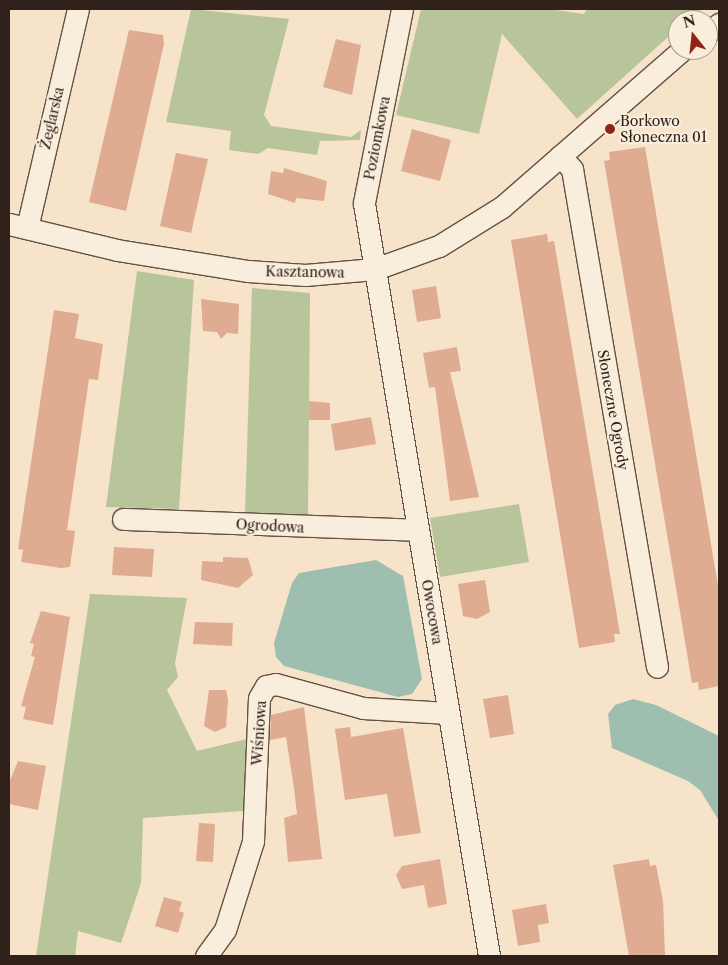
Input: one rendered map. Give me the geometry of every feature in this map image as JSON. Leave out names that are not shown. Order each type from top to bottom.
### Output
[{"type":"street","name":"Żeglarska","points":[[18,226],[78,9]]},
{"type":"street","name":"Poziomkowa","points":[[375,268],[364,203],[402,9]]},
{"type":"street","name":"Kasztanowa","points":[[18,226],[117,250],[248,271],[305,275],[375,268],[458,236],[560,156],[670,60]]},
{"type":"street","name":"Słoneczne Ogrody","points":[[560,156],[572,169],[657,667]]},
{"type":"street","name":"Owocowa","points":[[375,268],[489,956]]},
{"type":"street","name":"Ogrodowa","points":[[123,519],[418,530]]},
{"type":"street","name":"Wiśniowa","points":[[206,956],[225,930],[254,841],[259,698],[266,686],[276,684],[363,708],[448,712]]},
{"type":"shaded area","points":[[191,9],[289,19],[264,115],[271,126],[351,137],[361,130],[360,140],[320,141],[317,155],[268,148],[258,154],[229,150],[231,131],[166,122]]},
{"type":"shaded area","points":[[421,9],[549,9],[584,14],[587,9],[702,9],[668,10],[668,37],[577,119],[502,34],[479,134],[396,115]]},
{"type":"shaded area","points":[[137,271],[194,280],[179,509],[106,507]]},
{"type":"shaded area","points":[[252,288],[310,293],[308,518],[245,514]]},
{"type":"shaded area","points":[[519,504],[529,562],[440,577],[430,518]]},
{"type":"shaded area","points":[[376,560],[403,576],[422,679],[412,694],[398,697],[284,666],[276,657],[274,643],[292,583],[299,573]]},
{"type":"shaded area","points":[[90,594],[187,598],[175,663],[178,677],[167,690],[197,751],[247,739],[243,811],[143,818],[141,883],[121,943],[78,931],[75,956],[36,956]]},
{"type":"shaded area","points":[[633,699],[656,705],[719,736],[719,821],[700,790],[688,781],[612,748],[608,714],[615,705]]},
{"type":"building","points":[[129,30],[163,35],[164,44],[126,211],[89,202]]},
{"type":"building","points":[[336,39],[361,45],[352,95],[323,87]]},
{"type":"building","points":[[412,129],[451,140],[440,181],[401,171]]},
{"type":"building","points":[[645,147],[719,592],[719,686],[699,690],[698,682],[692,683],[604,161],[610,160],[609,152]]},
{"type":"building","points":[[176,153],[208,159],[191,233],[160,226]]},
{"type":"building","points":[[284,168],[327,181],[324,201],[296,198],[295,203],[268,194],[271,171],[283,173]]},
{"type":"building","points":[[547,234],[548,242],[554,241],[620,634],[614,634],[615,642],[579,648],[511,240]]},
{"type":"building","points":[[436,286],[441,318],[417,322],[412,290]]},
{"type":"building","points":[[201,299],[239,304],[238,334],[227,333],[221,339],[217,332],[203,331]]},
{"type":"building","points":[[54,310],[79,314],[75,338],[103,344],[98,380],[89,379],[67,530],[75,531],[70,567],[61,568],[21,562],[23,550],[18,549]]},
{"type":"building","points":[[457,347],[461,371],[450,372],[479,497],[450,501],[435,387],[429,388],[423,353]]},
{"type":"building","points":[[309,401],[330,403],[330,420],[309,420]]},
{"type":"building","points":[[371,417],[376,444],[335,451],[331,424]]},
{"type":"building","points":[[114,547],[154,549],[152,577],[112,575]]},
{"type":"building","points":[[223,557],[248,558],[253,575],[238,588],[201,580],[202,561],[223,562]]},
{"type":"building","points":[[485,580],[490,612],[477,619],[463,616],[458,584]]},
{"type":"building","points":[[41,611],[70,617],[53,725],[23,719],[26,707],[21,706],[35,657],[31,656],[34,644],[30,643]]},
{"type":"building","points":[[195,622],[233,623],[232,646],[193,644]]},
{"type":"building","points":[[209,690],[226,690],[228,700],[226,727],[215,732],[204,726]]},
{"type":"building","points":[[508,695],[514,734],[490,738],[483,699]]},
{"type":"building","points":[[304,707],[322,859],[288,862],[284,818],[297,814],[294,788],[286,737],[270,740],[271,715]]},
{"type":"building","points":[[350,727],[351,737],[403,728],[421,833],[394,837],[387,794],[345,800],[335,729]]},
{"type":"building","points":[[18,761],[46,766],[38,810],[9,804],[9,783]]},
{"type":"building","points":[[199,823],[215,824],[213,862],[196,861]]},
{"type":"building","points":[[440,859],[447,904],[428,908],[424,885],[402,889],[396,875],[402,866]]},
{"type":"building","points":[[649,859],[650,866],[656,865],[663,901],[665,956],[629,956],[613,865]]},
{"type":"building","points":[[164,897],[182,902],[179,911],[184,913],[178,933],[155,926]]},
{"type":"building","points":[[546,904],[549,923],[538,925],[540,942],[518,946],[512,910]]},
{"type":"place","name":"Borkowo Słoneczna 01","points":[[610,129]]}]
